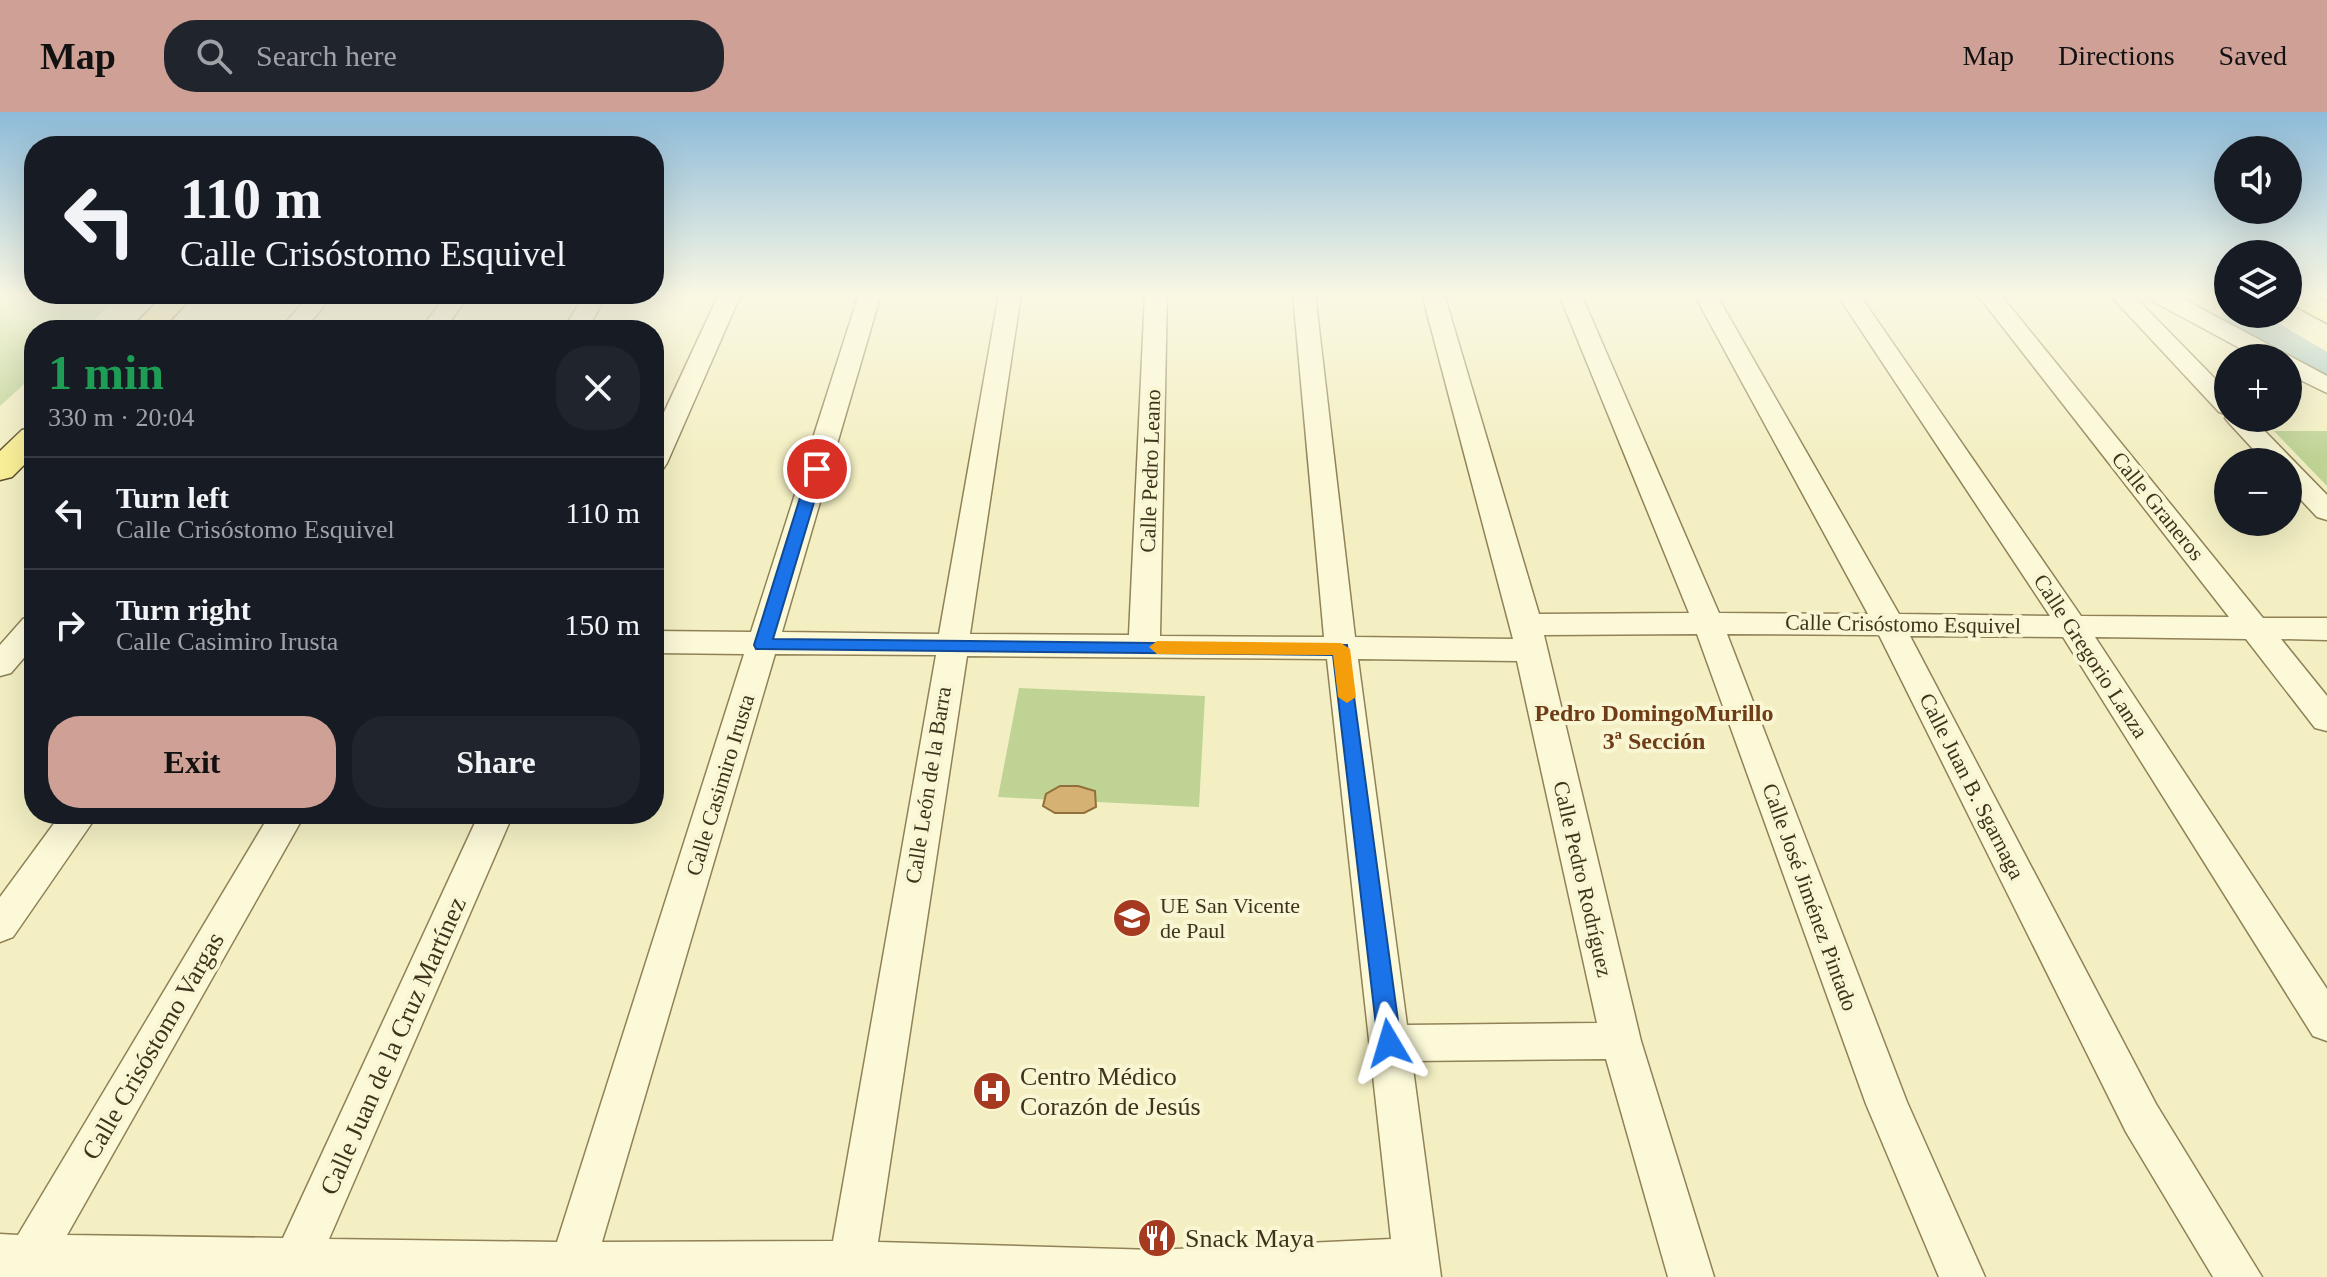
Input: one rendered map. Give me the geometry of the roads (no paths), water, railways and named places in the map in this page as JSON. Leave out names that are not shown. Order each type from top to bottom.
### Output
[{"type":"main road","points":[[0,470],[24,447]]},
{"type":"street","points":[[664,441],[706,348]]},
{"type":"street","name":"Calle Casimiro Irusta","points":[[571,1271],[853,348]]},
{"type":"street","name":"Calle León de la Barra","points":[[851,1270],[1001,348]]},
{"type":"street","name":"Calle Pedro Leano","points":[[1144,647],[1154,348]]},
{"type":"street","points":[[16,1264],[1155,1275],[1416,1268],[1341,649],[1310,348]]},
{"type":"street","name":"Calle Pedro Rodríguez","points":[[1448,348],[1528,637],[1621,1041],[1691,1277]]},
{"type":"street","name":"Calle José Jiménez Pintado","points":[[1593,348],[1708,623],[1887,1104],[1962,1277]]},
{"type":"street","name":"Calle Juan B. Sgarnaga","points":[[1735,348],[1889,624],[2141,1118],[2239,1277]]},
{"type":"street","name":"Calle Gregorio Lanza","points":[[1885,348],[2072,626],[2327,1023]]},
{"type":"street","name":"Calle Graneros","points":[[2031,348],[2327,719]]},
{"type":"street","points":[[2172,348],[2214,392]]},
{"type":"street","points":[[2302,372],[2327,386]]},
{"type":"street","points":[[2251,432],[2267,448]]},
{"type":"street","points":[[2302,485],[2327,511]]},
{"type":"street","name":"Calle Crisóstomo Esquivel","points":[[664,642],[1341,649],[1708,623],[2327,629]]},
{"type":"street","points":[[0,665],[24,631]]},
{"type":"street","points":[[0,926],[74,824]]},
{"type":"street","name":"Calle Crisóstomo Vargas","points":[[16,1264],[282,824]]},
{"type":"street","name":"Calle Juan de la Cruz Martínez","points":[[292,1269],[492,824]]},
{"type":"street","points":[[1389,1043],[1621,1041]]},
{"type":"waterway","points":[[2295,348],[2327,368]]},
{"type":"place","name":"UE San Vicente de Paul","points":[[1132,918]]},
{"type":"place","name":"Centro Médico Corazón de Jesús","points":[[992,1091]]},
{"type":"place","name":"Snack Maya","points":[[1157,1238]]},
{"type":"district","name":"Pedro DomingoMurillo 3ª Sección","points":[[1654,727]]}]
